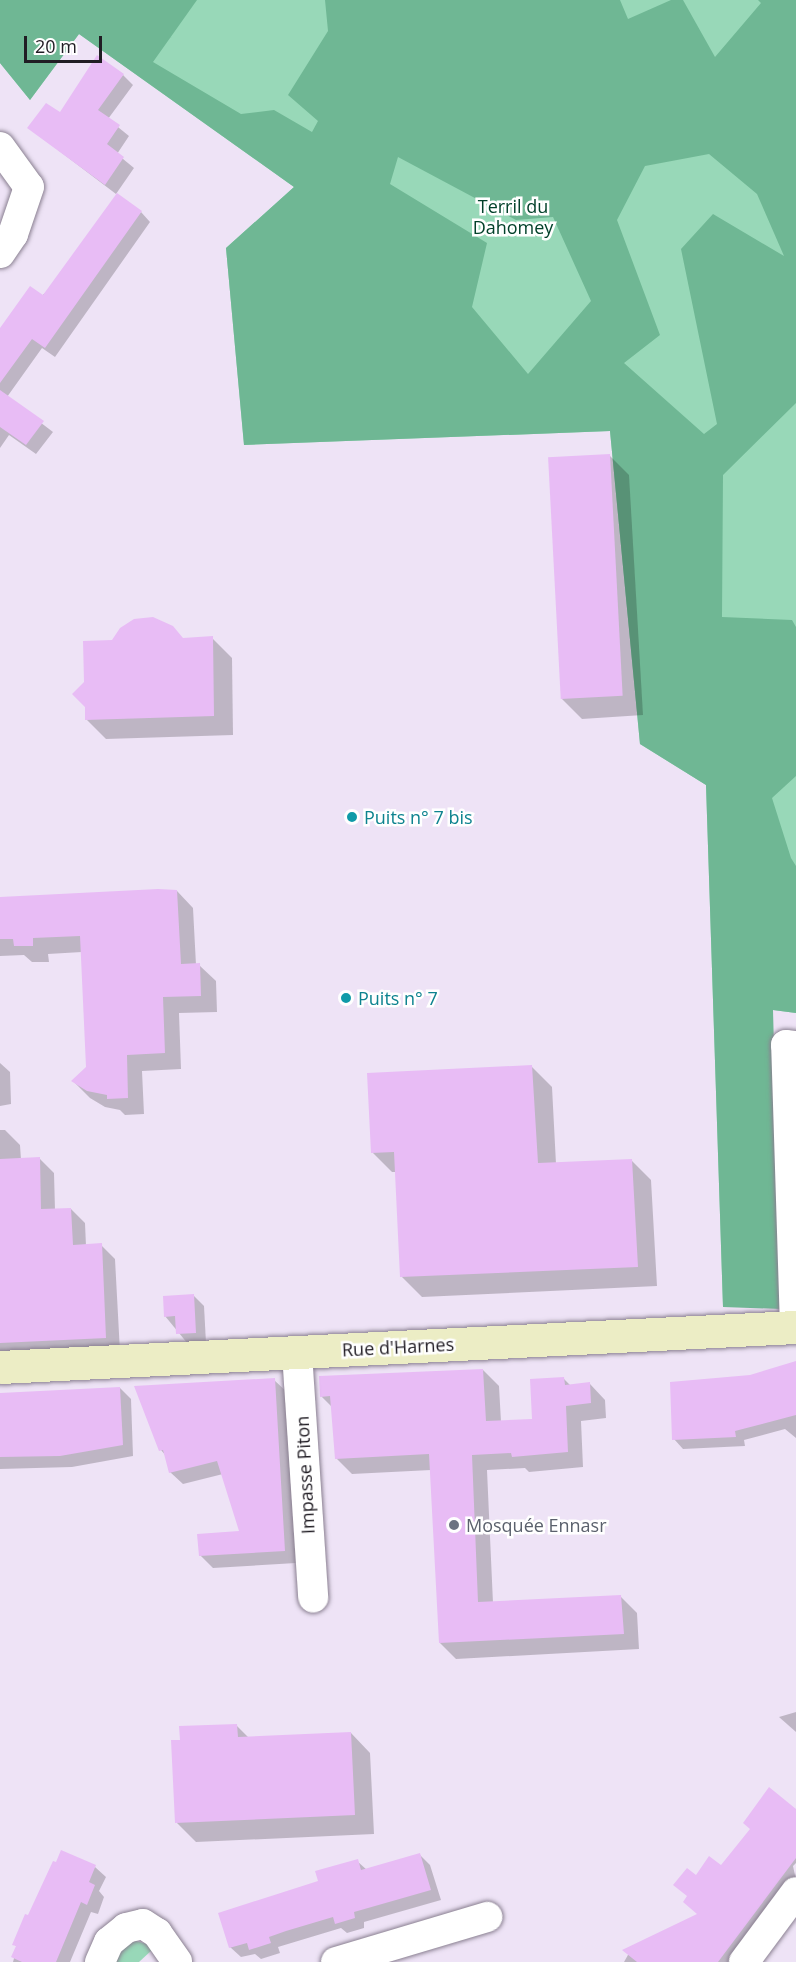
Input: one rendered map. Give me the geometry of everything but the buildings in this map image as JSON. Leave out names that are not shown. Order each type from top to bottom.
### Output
[{"type":"main road","name":"Rue d'Harnes","points":[[0,1367],[796,1327]]},
{"type":"street","points":[[0,147],[29,187],[13,234],[0,253]]},
{"type":"street","points":[[796,1046],[786,1045],[796,1327]]},
{"type":"street","name":"Impasse Piton","points":[[297,1353],[313,1597]]},
{"type":"street","points":[[744,1962],[796,1892]]},
{"type":"street","points":[[336,1962],[487,1917]]},
{"type":"street","points":[[100,1962],[109,1942],[117,1935],[126,1928],[144,1924],[157,1933],[177,1962]]},
{"type":"green space","name":"Terril du Dahomey","points":[[0,0],[796,0],[796,1013],[773,1010],[723,1307],[706,785],[640,744],[610,431],[244,445],[226,248],[294,187],[79,34],[30,100],[0,63]]},
{"type":"green space","name":"Terril du Dahomey","points":[[0,0],[197,0],[153,62],[241,114],[274,110],[312,132],[318,121],[288,95],[328,31],[325,0],[620,0],[628,19],[671,0],[683,0],[715,57],[761,3],[758,0],[796,0],[796,403],[723,475],[722,617],[792,620],[796,627],[796,776],[772,798],[791,858],[796,866],[796,1013],[773,1010],[781,1309],[723,1307],[706,785],[640,744],[610,431],[244,445],[226,248],[294,187],[79,34],[30,100],[0,63]],"holes":[[[709,154],[757,194],[784,256],[713,214],[681,249],[717,424],[704,434],[624,363],[660,335],[617,220],[645,166]],[[398,157],[516,220],[553,217],[591,301],[528,374],[472,307],[487,243],[390,184]]]},
{"type":"green space","points":[[136,1941],[147,1944],[152,1950],[139,1962],[114,1962],[126,1944]]},
{"type":"place","name":"Puits n° 7 bis","points":[[352,817]]},
{"type":"place","name":"Puits n° 7","points":[[346,998]]},
{"type":"place","name":"Mosquée Ennasr","points":[[454,1525]]}]
